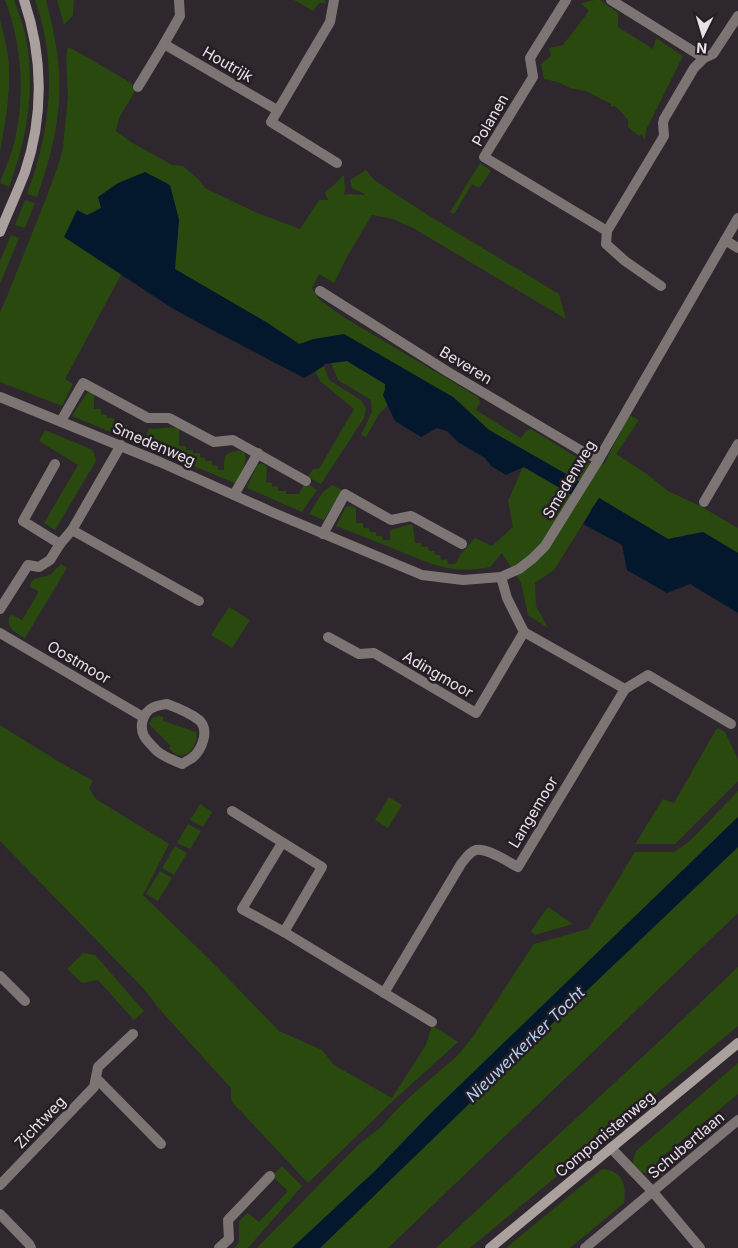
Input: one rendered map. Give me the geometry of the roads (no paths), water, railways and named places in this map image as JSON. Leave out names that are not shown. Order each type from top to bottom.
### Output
[{"type":"main road","points":[[1,229],[30,156],[38,106],[38,56],[34,33],[24,0]]},
{"type":"main road","name":"Componistenweg","points":[[490,1248],[738,1042]]},
{"type":"street","points":[[138,87],[180,16],[179,0]]},
{"type":"street","points":[[334,0],[330,22],[271,122],[337,163]]},
{"type":"street","name":"Polanen","points":[[566,0],[530,58],[534,77],[484,157],[607,231]]},
{"type":"street","points":[[611,0],[704,58]]},
{"type":"street","points":[[661,286],[625,261],[606,244],[607,231],[664,136],[664,119],[694,68],[704,58],[714,54],[738,16]]},
{"type":"street","name":"Houtrijk","points":[[164,44],[277,110]]},
{"type":"street","name":"Smedenweg","points":[[0,397],[121,445],[323,534],[422,575],[463,580],[501,577],[519,569],[545,546],[599,459],[738,218]]},
{"type":"street","points":[[725,240],[738,248]]},
{"type":"street","name":"Beveren","points":[[320,291],[448,372],[599,459]]},
{"type":"street","name":"Smedenweg","points":[[61,421],[83,383],[148,418],[169,418],[214,442],[233,440],[306,481]]},
{"type":"street","points":[[704,502],[738,444]]},
{"type":"street","points":[[0,610],[28,565],[39,567],[50,560],[72,530],[121,445]]},
{"type":"street","points":[[234,495],[258,453]]},
{"type":"street","points":[[55,464],[23,521],[60,544]]},
{"type":"street","points":[[323,534],[345,494],[391,520],[412,516],[462,544]]},
{"type":"street","points":[[72,530],[199,601]]},
{"type":"street","points":[[501,577],[507,598],[524,632],[625,689]]},
{"type":"street","name":"Adingmoor","points":[[328,637],[359,654],[374,653],[476,713],[524,632]]},
{"type":"street","name":"Oostmoor","points":[[0,633],[143,718]]},
{"type":"street","name":"Langemoor","points":[[384,993],[461,864],[470,853],[482,850],[518,867],[625,689],[648,675],[731,724]]},
{"type":"street","points":[[167,704],[190,714],[201,721],[204,731],[199,751],[182,764],[168,758],[157,751],[145,738],[141,727],[143,718],[150,709],[158,705],[167,704]]},
{"type":"street","points":[[232,812],[322,867],[284,932]]},
{"type":"street","points":[[282,843],[242,909],[284,932],[432,1022]]},
{"type":"street","points":[[0,976],[25,1002]]},
{"type":"street","name":"Zichtweg","points":[[0,1185],[94,1088],[98,1067],[133,1034]]},
{"type":"street","points":[[96,1078],[161,1144]]},
{"type":"street","name":"Schubertlaan","points":[[585,1248],[738,1120]]},
{"type":"street","name":"Schubertlaan","points":[[611,1148],[653,1192]]},
{"type":"street","points":[[219,1248],[229,1239],[228,1220],[270,1176]]},
{"type":"street","points":[[653,1192],[700,1248]]},
{"type":"street","points":[[0,1214],[31,1248]]},
{"type":"water","points":[[145,172],[170,185],[179,220],[175,269],[266,322],[299,344],[314,339],[344,334],[453,397],[489,430],[580,482],[572,495],[524,467],[506,475],[491,466],[485,458],[458,442],[447,431],[437,428],[421,437],[395,421],[383,395],[385,384],[347,361],[324,364],[324,366],[304,378],[172,308],[64,237],[77,210],[87,215],[101,208],[98,197],[118,183]]},
{"type":"water","points":[[599,498],[668,539],[703,532],[738,553],[738,613],[690,584],[667,593],[627,570],[622,545],[583,524]]},
{"type":"water","name":"Nieuwerkerker Tocht","points":[[738,817],[738,847],[320,1248],[292,1248],[376,1170],[430,1114]]}]
